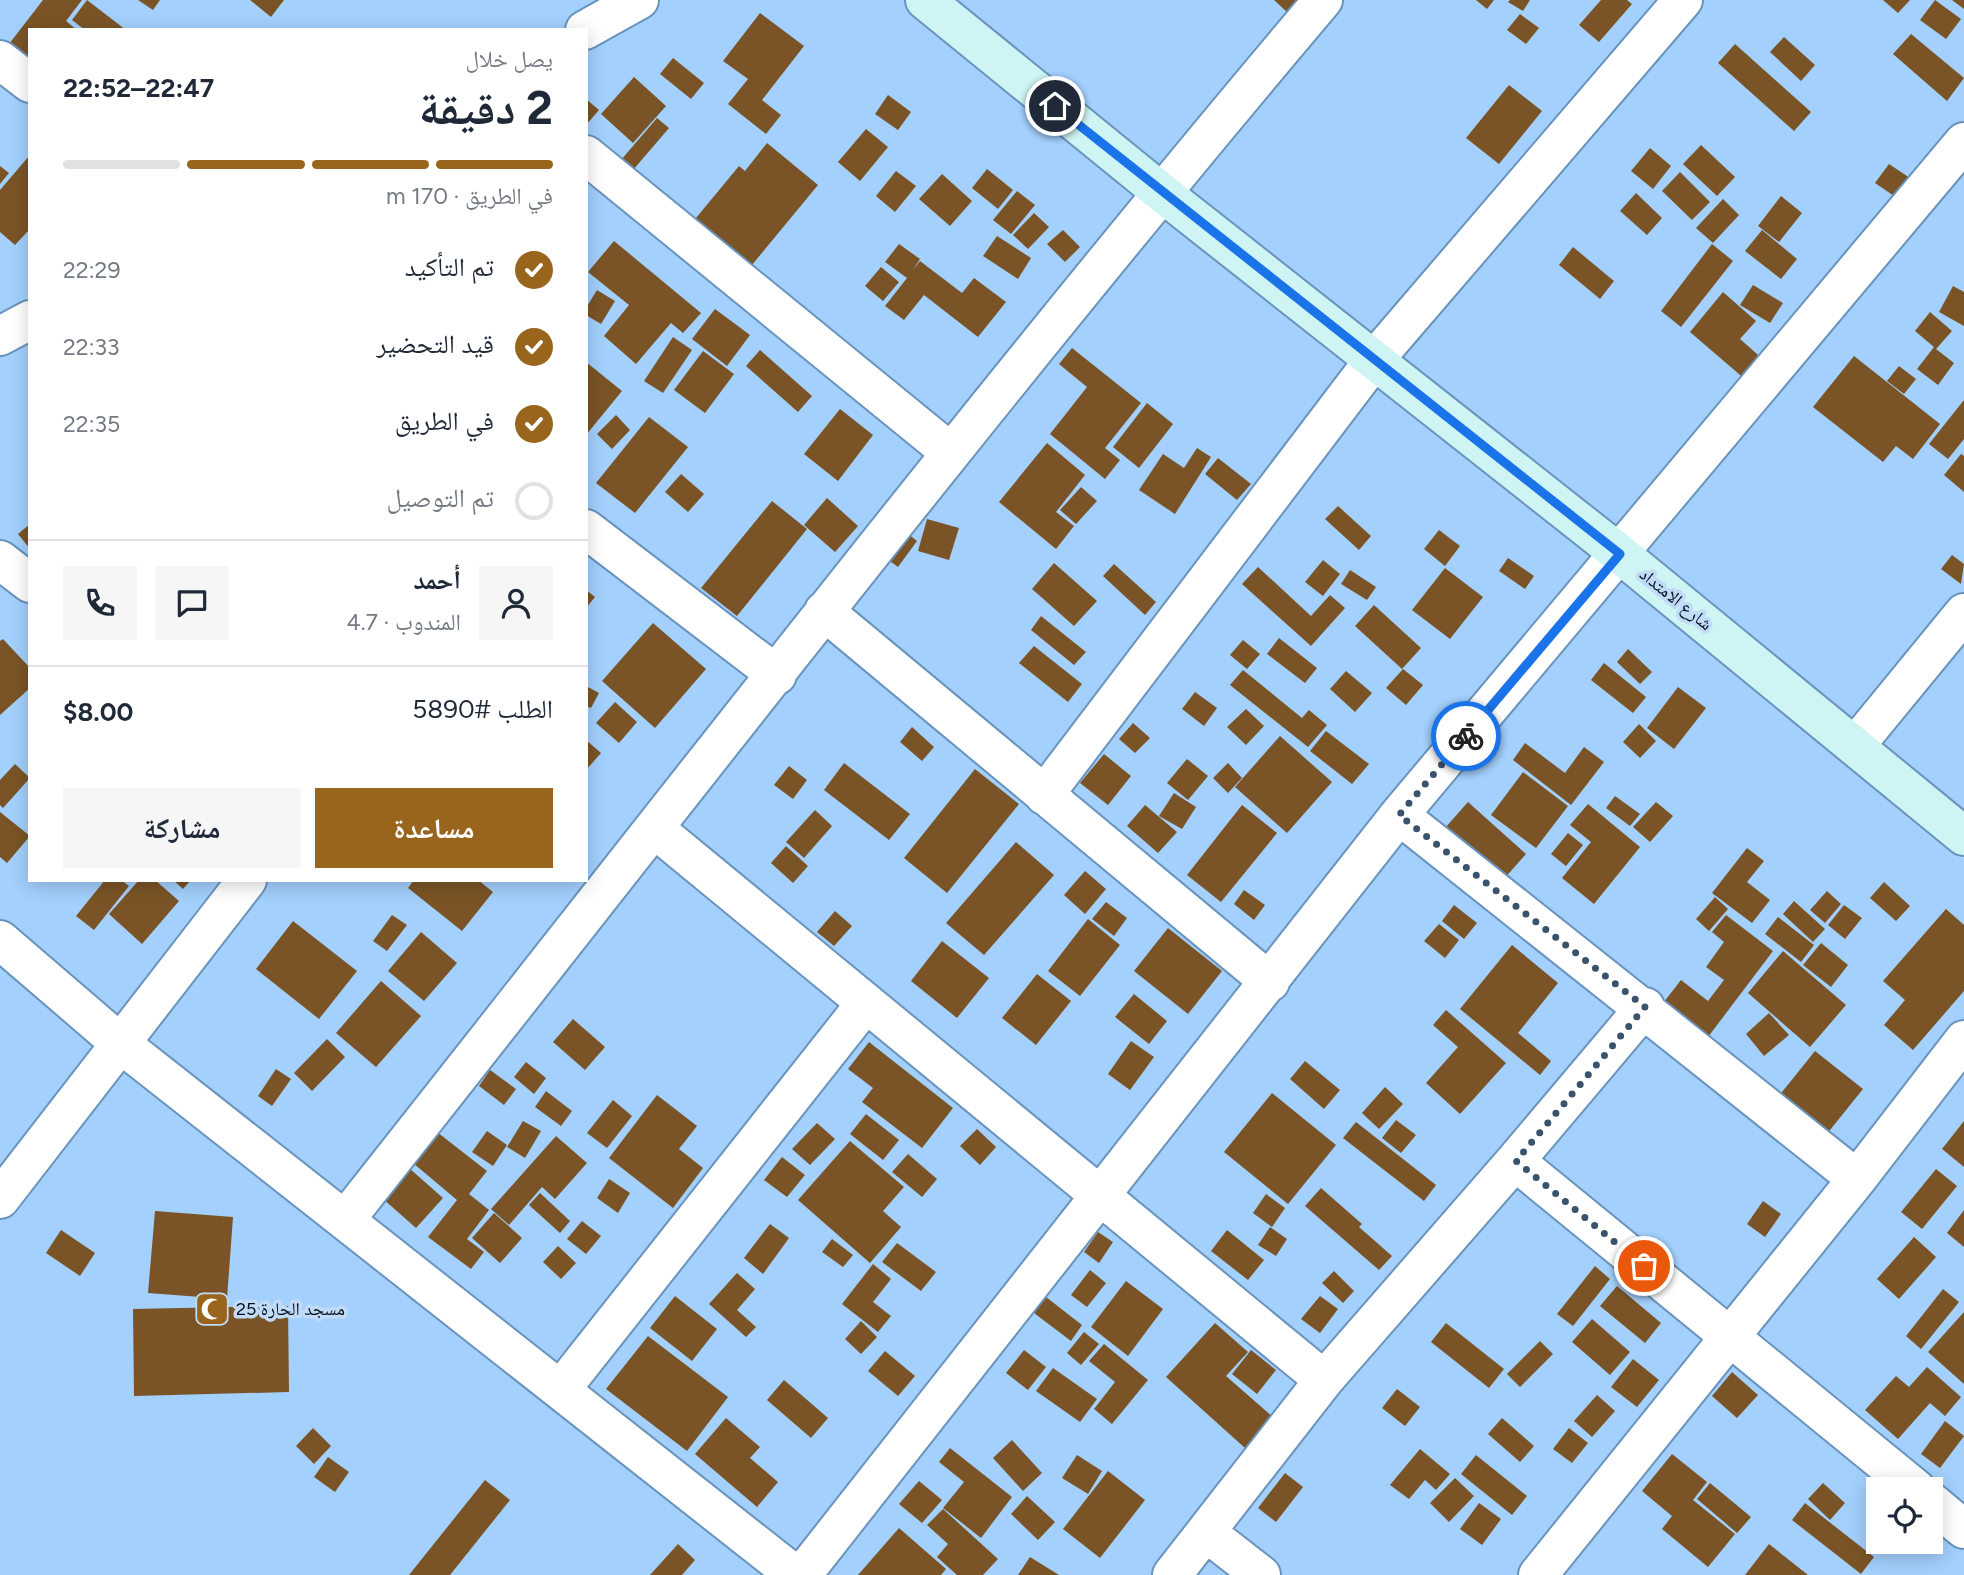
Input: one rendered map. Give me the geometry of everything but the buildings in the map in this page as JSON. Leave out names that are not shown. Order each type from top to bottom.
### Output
[{"type":"street","points":[[588,28],[639,0]]},
{"type":"street","points":[[345,1220],[950,452],[1161,192],[1323,0]]},
{"type":"street","points":[[1044,795],[1374,360],[1682,0]]},
{"type":"street","name":"شارع الامتداد","points":[[947,7],[1161,192],[1620,554],[1964,836]]},
{"type":"street","points":[[0,60],[28,81]]},
{"type":"street","points":[[802,1575],[1399,815],[1964,142]]},
{"type":"street","points":[[588,158],[950,452]]},
{"type":"street","points":[[0,336],[28,321]]},
{"type":"street","points":[[588,531],[777,675]]},
{"type":"street","points":[[0,560],[28,581]]},
{"type":"street","points":[[824,611],[1270,982]]},
{"type":"street","points":[[1856,746],[1964,613]]},
{"type":"street","points":[[1399,815],[1645,1007],[1857,1179]]},
{"type":"street","points":[[655,829],[1324,1380]]},
{"type":"street","points":[[0,1199],[245,882]]},
{"type":"street","points":[[0,940],[121,1044],[562,1388],[795,1575]]},
{"type":"street","points":[[562,1388],[866,1003]]},
{"type":"street","points":[[1172,1575],[1324,1380],[1516,1161],[1645,1007]]},
{"type":"street","points":[[1538,1575],[1857,1179],[1964,1040]]},
{"type":"street","points":[[1516,1161],[1902,1477]]},
{"type":"street","points":[[1943,1512],[1964,1529]]},
{"type":"street","points":[[1206,1532],[1261,1575]]},
{"type":"way so far","points":[[1466,736],[1399,815],[1645,1007],[1516,1161],[1644,1266]]},
{"type":"place","name":"مسجد الحارة 25","points":[[212,1309]]},
{"type":"route","points":[[1055,106],[1620,554],[1466,736]]}]
